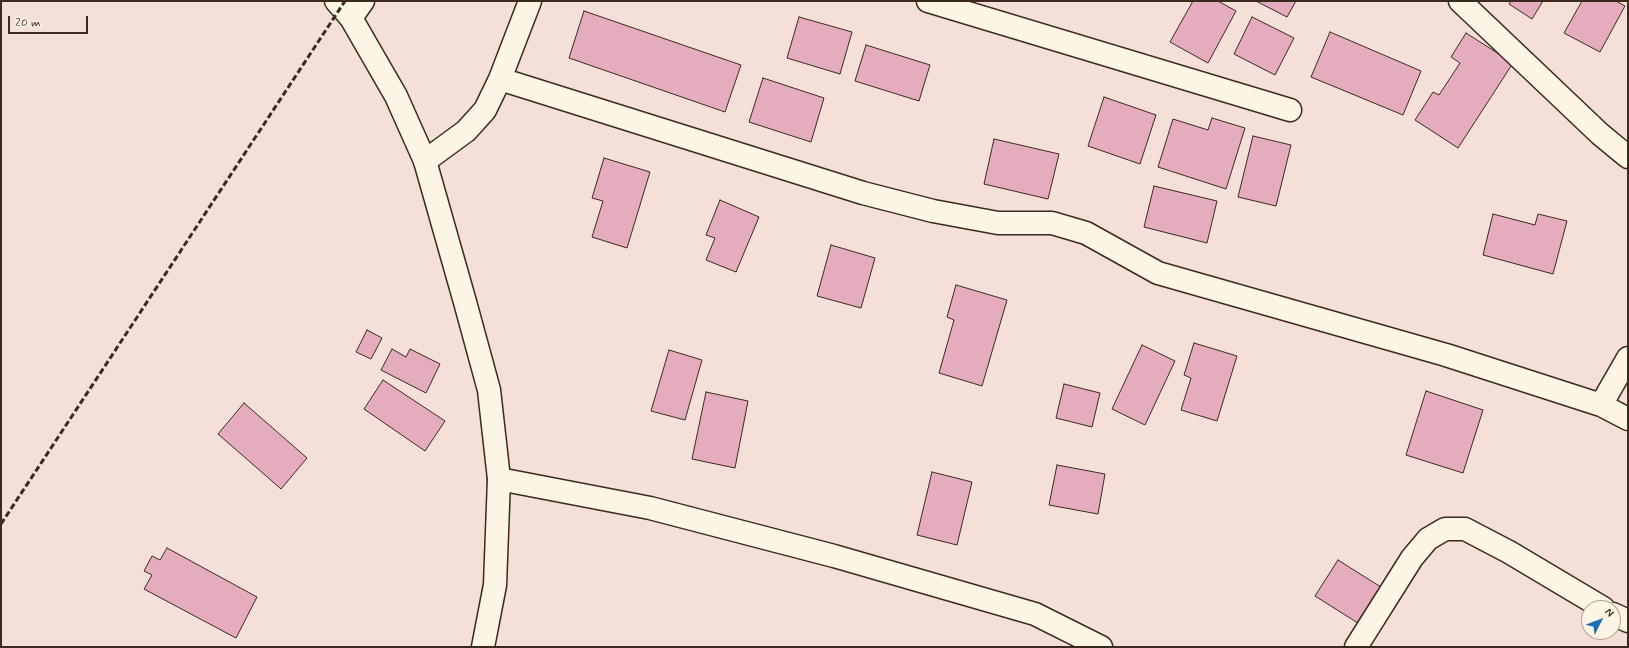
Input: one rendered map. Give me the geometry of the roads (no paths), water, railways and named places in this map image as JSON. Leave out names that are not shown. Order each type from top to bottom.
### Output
[{"type":"street","points":[[336,1],[357,10],[425,161],[489,390],[499,479],[495,585],[483,647]]},
{"type":"street","points":[[425,161],[466,131],[485,110],[500,79],[530,1]]},
{"type":"street","points":[[928,1],[1290,110]]},
{"type":"street","points":[[1460,1],[1600,134],[1628,157]]},
{"type":"street","points":[[500,79],[863,193],[933,211],[998,223],[1052,223],[1086,233],[1158,273],[1446,355],[1600,405],[1628,419]]},
{"type":"street","points":[[1600,405],[1628,358]]},
{"type":"street","points":[[499,479],[650,508],[834,556],[1035,614],[1100,647]]},
{"type":"street","points":[[1356,647],[1412,558],[1428,539],[1445,529],[1465,529],[1509,552],[1590,600]]},
{"type":"railway","points":[[1,524],[345,1]]}]
